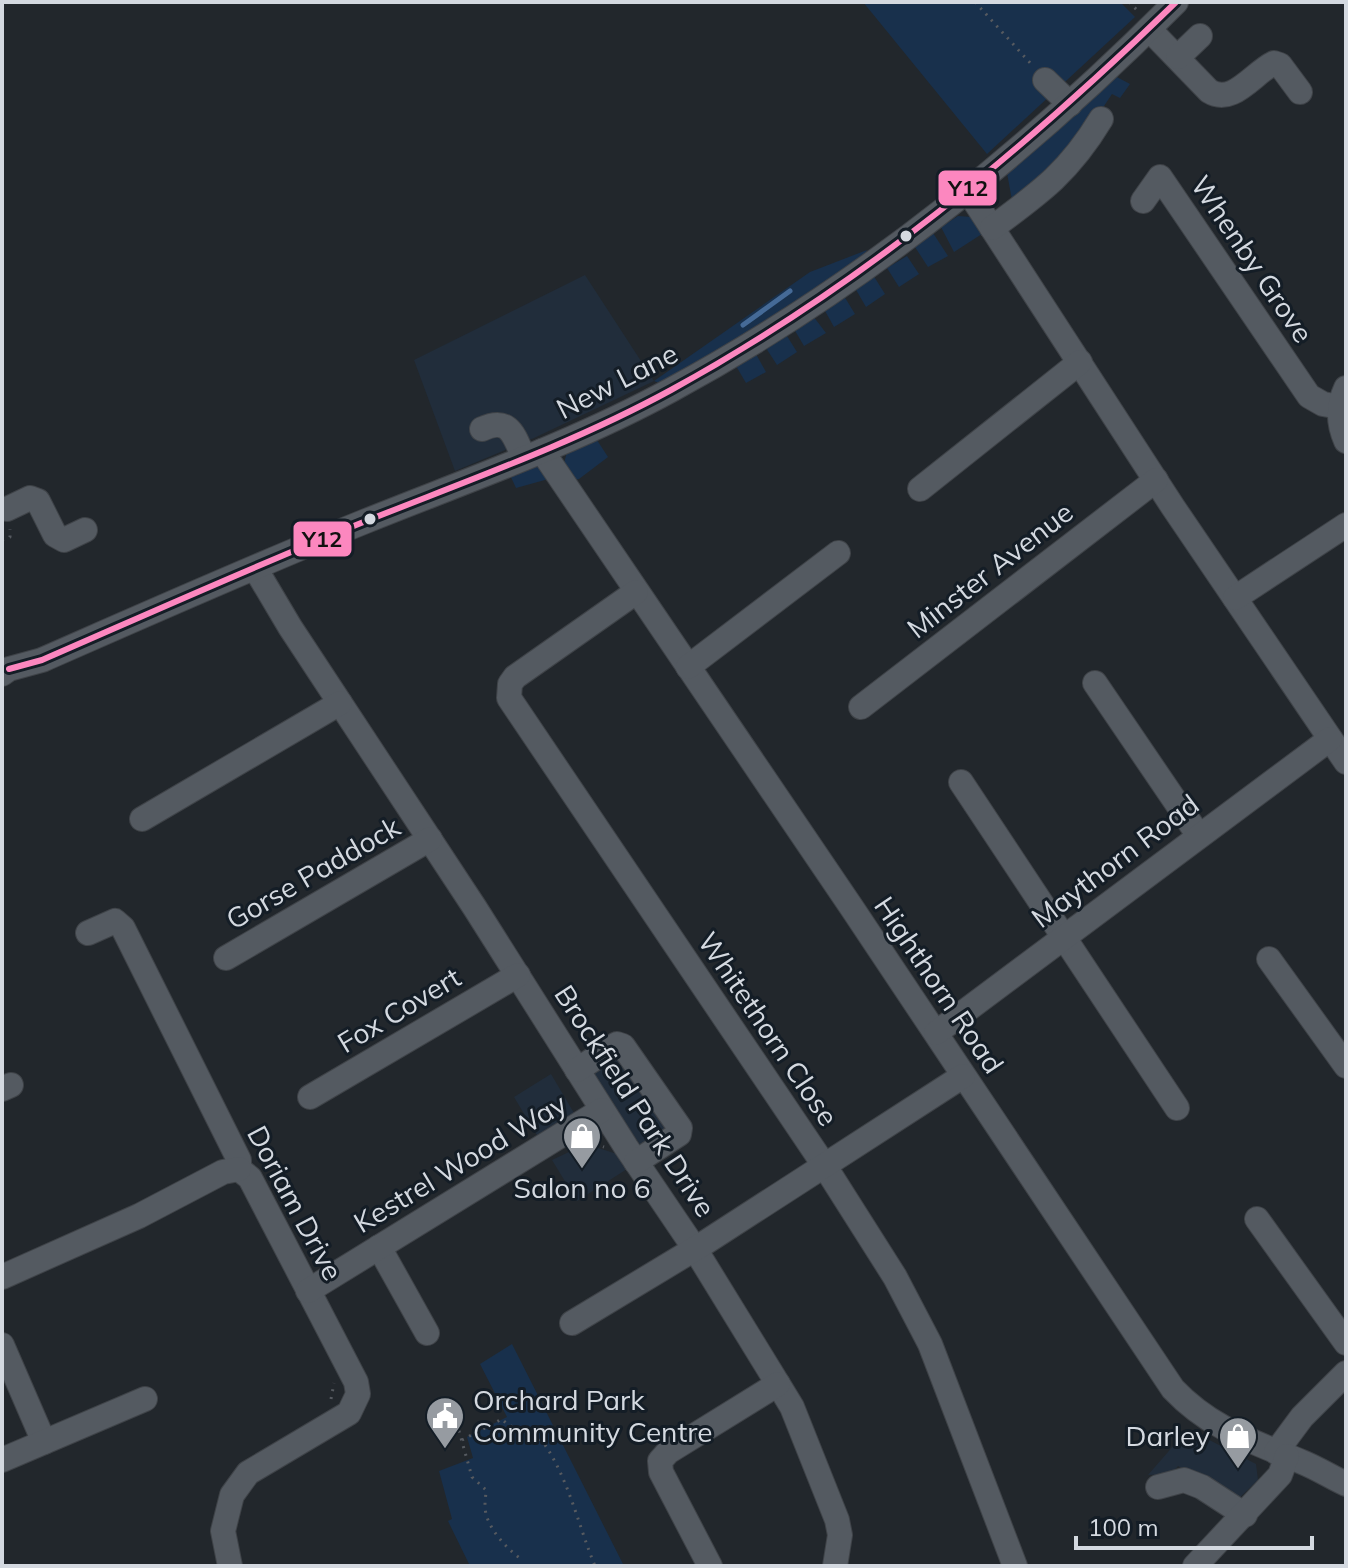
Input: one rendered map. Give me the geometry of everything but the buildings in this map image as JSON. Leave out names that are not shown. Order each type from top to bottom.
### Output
[{"type":"street","name":"New Lane","points":[[4,665],[42,660],[255,568],[533,455],[671,390],[824,298],[902,244],[1070,104],[1147,23],[1176,2]]},
{"type":"street","points":[[1147,23],[1217,96],[1225,97],[1274,63],[1280,65],[1300,92]]},
{"type":"street","points":[[1178,57],[1200,36]]},
{"type":"street","points":[[1045,80],[1070,104]]},
{"type":"street","points":[[992,228],[1062,173],[1081,152],[1101,119]]},
{"type":"street","name":"Whenby Grove","points":[[1143,201],[1166,167],[1309,396],[1323,404],[1343,397],[1340,420],[1346,441]]},
{"type":"street","points":[[968,191],[1156,480],[1346,762]]},
{"type":"street","points":[[920,489],[1080,362]]},
{"type":"street","name":"Highthorn Road","points":[[482,429],[492,424],[506,426],[512,432],[533,455],[636,592],[1173,1389],[1195,1412],[1223,1428],[1346,1484]]},
{"type":"street","name":"Minster Avenue","points":[[861,707],[1156,480]]},
{"type":"street","points":[[6,507],[30,498],[38,501],[55,535],[64,540],[85,530]]},
{"type":"street","points":[[1235,598],[1346,525]]},
{"type":"street","points":[[688,667],[838,554]]},
{"type":"street","name":"Brockfield Park Drive","points":[[255,568],[602,1110],[695,1249],[792,1407],[835,1515],[840,1535],[835,1566]]},
{"type":"street","name":"Whitethorn Close","points":[[636,592],[515,677],[510,684],[509,698],[824,1165],[895,1277],[930,1344],[1015,1566]]},
{"type":"street","points":[[1095,683],[1199,836]]},
{"type":"street","points":[[142,819],[340,703]]},
{"type":"street","name":"Maythorn Road","points":[[936,1033],[1330,739]]},
{"type":"street","points":[[961,782],[1176,1108]]},
{"type":"street","name":"Gorse Paddock","points":[[227,958],[430,839]]},
{"type":"street","name":"Doriam Drive","points":[[88,933],[115,921],[123,928],[239,1160],[239,1169],[250,1178],[356,1382],[358,1394],[349,1413],[248,1473],[232,1495],[223,1531],[227,1565]]},
{"type":"street","points":[[1268,959],[1346,1066]]},
{"type":"street","name":"Fox Covert","points":[[310,1097],[518,975]]},
{"type":"street","points":[[577,1070],[617,1044],[623,1046],[680,1128],[679,1134],[636,1162]]},
{"type":"street","points":[[573,1324],[963,1076]]},
{"type":"street","name":"Kestrel Wood Way","points":[[308,1291],[602,1110]]},
{"type":"street","points":[[2,1277],[139,1216],[223,1172],[239,1169]]},
{"type":"street","points":[[1257,1219],[1346,1343]]},
{"type":"street","points":[[379,1247],[427,1333]]},
{"type":"street","points":[[2,1345],[44,1442]]},
{"type":"street","points":[[1195,1566],[1280,1475],[1282,1454],[1302,1417],[1346,1373]]},
{"type":"street","points":[[710,1566],[661,1472],[660,1461],[668,1452],[778,1384]]},
{"type":"street","points":[[2,1460],[145,1399]]},
{"type":"street","points":[[1158,1487],[1184,1480],[1202,1487],[1245,1515]]},
{"type":"path","points":[[975,2],[1045,80]]},
{"type":"path","points":[[1129,2],[1147,23]]},
{"type":"path","points":[[333,1422],[329,1411],[338,1366],[345,1362]]},
{"type":"path","points":[[457,1415],[472,1477],[486,1490],[487,1518],[503,1543],[521,1559]]},
{"type":"path","points":[[462,1440],[502,1419],[507,1425],[536,1436],[543,1442],[572,1499],[595,1566]]},
{"type":"shaded area","points":[[863,2],[1120,2],[1135,17],[987,154]]},
{"type":"shaded area","points":[[1115,76],[1130,84],[1120,98],[1112,94],[1074,151],[1012,200],[1007,173]]},
{"type":"shaded area","points":[[958,216],[972,217],[985,232],[954,252],[941,227]]},
{"type":"shaded area","points":[[933,233],[948,256],[928,267],[915,247]]},
{"type":"shaded area","points":[[867,250],[858,265],[664,385],[654,381],[810,272]]},
{"type":"shaded area","points":[[907,256],[919,274],[899,287],[887,268]]},
{"type":"shaded area","points":[[585,275],[654,381],[534,438],[455,471],[414,360]]},
{"type":"shaded area","points":[[873,275],[885,294],[866,307],[855,288]]},
{"type":"shaded area","points":[[844,296],[855,314],[834,327],[824,309]]},
{"type":"shaded area","points":[[813,316],[826,333],[804,346],[794,329]]},
{"type":"shaded area","points":[[787,336],[797,352],[777,365],[766,348]]},
{"type":"shaded area","points":[[756,354],[766,372],[746,383],[736,366]]},
{"type":"shaded area","points":[[595,437],[608,457],[579,479],[571,481],[563,467],[567,452]]},
{"type":"shaded area","points":[[532,465],[540,467],[552,478],[516,488],[510,475]]},
{"type":"shaded area","points":[[622,1053],[675,1132],[645,1152],[591,1073]]},
{"type":"shaded area","points":[[551,1074],[574,1113],[538,1137],[514,1097]]},
{"type":"shaded area","points":[[586,1144],[617,1154],[627,1169],[577,1201],[552,1160]]},
{"type":"shaded area","points":[[512,1344],[623,1566],[470,1566],[448,1521],[452,1519],[439,1471],[473,1458],[467,1437],[507,1417],[480,1364]]},
{"type":"shaded area","points":[[1188,1429],[1256,1464],[1258,1480],[1238,1499],[1178,1466],[1171,1474],[1148,1475]]},
{"type":"waterway","points":[[743,325],[790,291]]},
{"type":"transit line","name":"Y12","points":[[9,669],[42,660],[325,538],[559,444],[671,390],[808,307],[937,213],[1059,111],[1176,2]]},
{"type":"place","name":"Salon no 6","points":[[582,1170]]},
{"type":"place","name":"Orchard Park Community Centre","points":[[445,1450]]},
{"type":"place","name":"Darley","points":[[1238,1470]]}]
